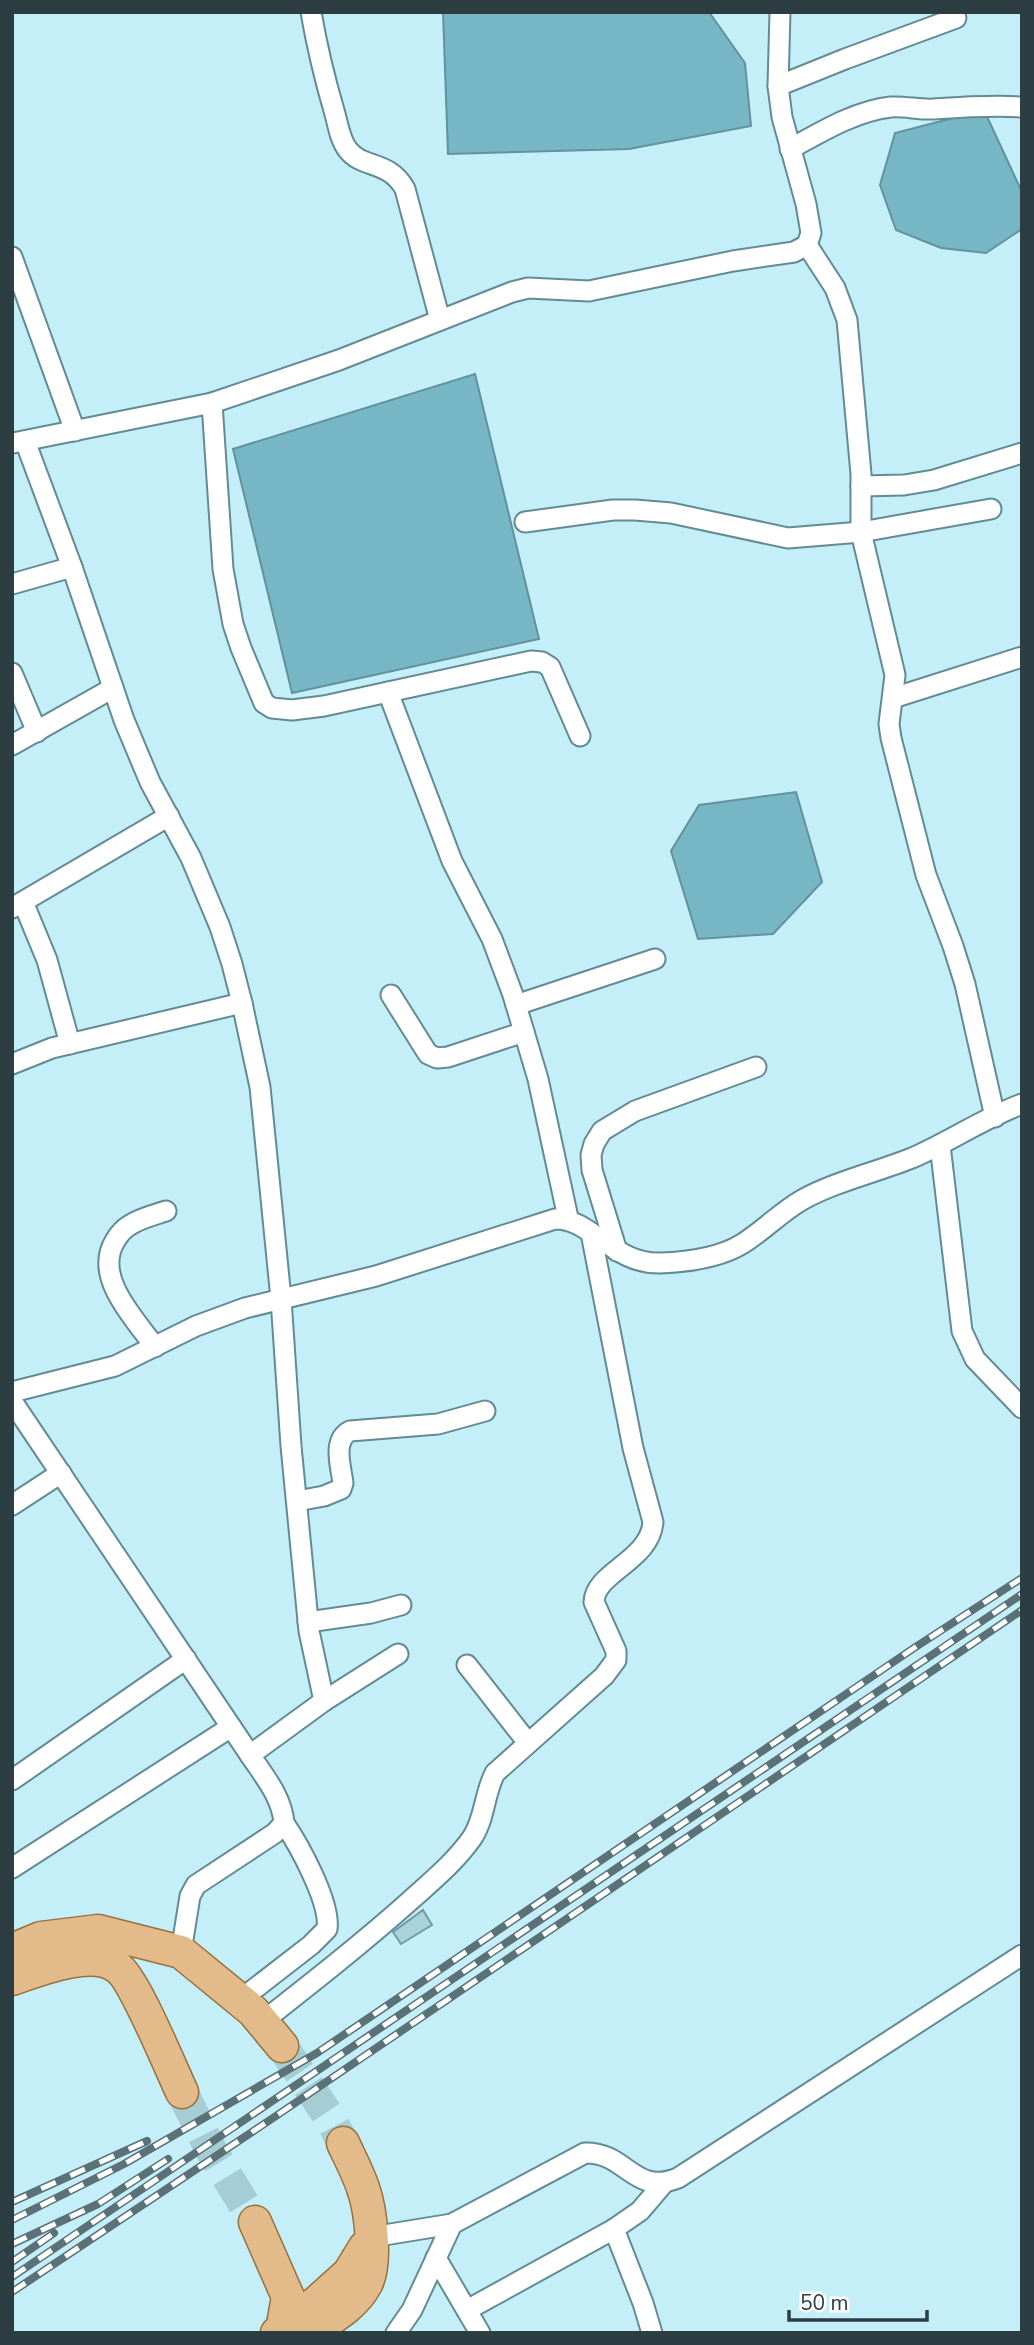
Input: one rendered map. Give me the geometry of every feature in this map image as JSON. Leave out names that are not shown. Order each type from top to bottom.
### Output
[{"type":"main road","points":[[12,1950],[41,1938],[98,1931],[181,1952],[240,2000],[272,2034]]},
{"type":"main road","points":[[12,1979],[57,1963],[103,1961],[150,1943]]},
{"type":"main road","points":[[103,1961],[117,1967],[132,1986],[182,2092]]},
{"type":"main road","points":[[255,2222],[288,2297],[289,2332],[347,2308],[366,2284],[373,2264],[372,2236],[364,2189],[343,2143]]},
{"type":"street","points":[[311,12],[321,68],[342,139],[355,156],[392,172],[405,189],[440,320]]},
{"type":"street","points":[[324,1701],[308,1622],[291,1446],[282,1299],[260,1087],[242,1003],[219,927],[191,858],[150,782],[124,720],[72,567],[19,442],[212,403],[339,360],[528,288],[589,291],[733,261],[794,252],[807,246],[811,233],[806,204],[782,117],[778,86],[780,12]]},
{"type":"street","points":[[778,86],[845,58],[956,18]]},
{"type":"street","points":[[790,149],[824,130],[893,107],[929,110],[998,105],[1022,107]]},
{"type":"street","points":[[807,246],[835,288],[847,320],[861,486],[861,532],[895,675],[890,731],[900,780],[926,875],[965,984],[995,1117]]},
{"type":"street","points":[[12,257],[75,431]]},
{"type":"street","points":[[212,403],[225,583],[233,624],[257,692],[264,703],[272,708],[292,710],[324,706],[531,661],[542,662],[550,667],[580,737]]},
{"type":"street","points":[[861,486],[904,485],[934,480],[1022,453]]},
{"type":"street","points":[[525,522],[613,510],[635,510],[671,513],[788,537],[861,532],[991,509]]},
{"type":"street","points":[[12,584],[72,567]]},
{"type":"street","points":[[893,698],[1022,657]]},
{"type":"street","points":[[12,673],[37,732]]},
{"type":"street","points":[[12,745],[113,688]]},
{"type":"street","points":[[388,692],[452,861],[492,939],[516,1004],[538,1079],[568,1218]]},
{"type":"street","points":[[69,1044],[47,960],[18,905],[169,816]]},
{"type":"street","points":[[516,1004],[655,959]]},
{"type":"street","points":[[391,995],[428,1054],[437,1058],[448,1057],[524,1032]]},
{"type":"street","points":[[12,1064],[69,1044],[242,1003]]},
{"type":"street","points":[[617,1251],[592,1170],[590,1155],[602,1131],[635,1111],[756,1067]]},
{"type":"street","points":[[240,2000],[311,1945],[327,1929],[327,1910],[297,1842],[284,1823],[278,1797],[14,1404],[115,1366],[196,1326],[245,1308],[376,1276],[542,1222],[568,1218],[631,1259],[656,1263],[691,1260],[732,1250],[803,1200],[940,1145],[1022,1104]]},
{"type":"street","points":[[940,1145],[962,1331],[975,1359],[1022,1408]]},
{"type":"street","points":[[155,1347],[117,1292],[108,1261],[111,1247],[121,1231],[139,1220],[166,1211]]},
{"type":"street","points":[[272,2034],[371,1936],[450,1864],[480,1825],[486,1793],[495,1773],[612,1667],[616,1651],[594,1602],[594,1595],[611,1575],[643,1548],[652,1535],[653,1522],[633,1448],[591,1233]]},
{"type":"street","points":[[297,1501],[336,1493],[341,1489],[343,1483],[340,1441],[343,1434],[350,1431],[438,1424],[485,1411]]},
{"type":"street","points":[[12,1505],[61,1473]]},
{"type":"street","points":[[308,1622],[371,1613],[401,1605]]},
{"type":"street","points":[[250,1755],[324,1701],[398,1654]]},
{"type":"street","points":[[12,1780],[186,1659]]},
{"type":"street","points":[[467,1665],[528,1743]]},
{"type":"street","points":[[12,1868],[231,1727]]},
{"type":"street","points":[[181,1952],[190,1896],[196,1885],[275,1833],[284,1823]]},
{"type":"street","points":[[467,2310],[614,2229],[640,2211],[663,2184],[678,2178],[1022,1955]]},
{"type":"street","points":[[372,2236],[452,2224],[585,2153],[599,2153],[649,2182],[663,2184]]},
{"type":"street","points":[[396,2333],[412,2310],[452,2224]]},
{"type":"street","points":[[614,2229],[652,2333]]},
{"type":"street","points":[[436,2258],[480,2333]]},
{"type":"water","points":[[443,12],[709,12],[745,63],[751,126],[629,149],[448,154]]},
{"type":"water","points":[[984,110],[1022,192],[1022,229],[986,253],[941,248],[896,230],[880,185],[895,133]]},
{"type":"water","points":[[475,374],[539,639],[292,693],[233,449]]},
{"type":"water","points":[[796,792],[822,882],[773,934],[698,939],[671,851],[699,805]]},
{"type":"building","points":[[423,1910],[432,1925],[401,1944],[393,1932]]},
{"type":"tunnel","points":[[282,2046],[343,2143]]},
{"type":"tunnel","points":[[182,2092],[211,2150],[255,2222]]},
{"type":"railway","points":[[12,2220],[124,2164],[317,2053],[914,1648],[1022,1578]]},
{"type":"railway","points":[[12,2277],[1022,1594]]},
{"type":"railway","points":[[12,2292],[1022,1610]]},
{"type":"railway","points":[[12,2202],[147,2141]]},
{"type":"railway","points":[[12,2244],[98,2204],[168,2159]]},
{"type":"railway","points":[[12,2262],[54,2233]]}]
